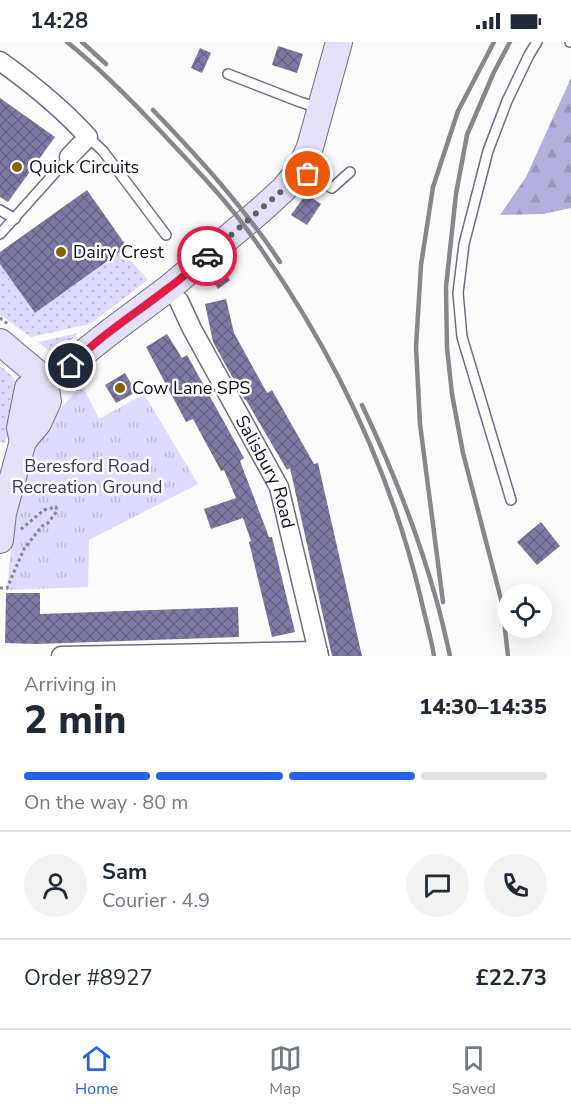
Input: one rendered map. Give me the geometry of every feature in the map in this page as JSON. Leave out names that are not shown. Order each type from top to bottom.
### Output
[{"type":"street","points":[[1,526],[23,441],[20,428],[28,388],[41,390],[63,373],[81,355],[169,288],[285,188],[300,169],[310,147],[339,42]]},
{"type":"street","points":[[0,61],[71,118],[88,137],[69,157]]},
{"type":"street","name":"Salisbury Road","points":[[178,301],[279,487],[319,654]]},
{"type":"street","points":[[0,342],[41,390]]},
{"type":"street","points":[[61,656],[319,654]]},
{"type":"lane","points":[[512,500],[462,337],[458,293],[464,244],[488,151],[507,101],[537,42]]},
{"type":"lane","points":[[228,74],[321,108]]},
{"type":"lane","points":[[88,137],[103,152],[166,235]]},
{"type":"lane","points":[[0,234],[69,157]]},
{"type":"lane","points":[[300,169],[332,188],[350,172]]},
{"type":"lane","points":[[0,210],[15,219]]},
{"type":"lane","points":[[23,441],[34,410]]},
{"type":"path","points":[[0,588],[7,588],[24,549],[42,526],[48,523],[57,511],[56,507],[44,510],[12,537],[1,526]]},
{"type":"green space","points":[[571,78],[571,208],[543,214],[500,215],[526,177]]},
{"type":"green space","points":[[122,251],[148,280],[90,324],[31,337],[0,315],[0,264],[35,313]]},
{"type":"green space","points":[[78,333],[61,350],[52,353],[38,342]]},
{"type":"green space","points":[[0,366],[14,379],[17,394],[16,411],[5,443],[0,442]]},
{"type":"green space","name":"Beresford Road Recreation Ground","points":[[83,387],[99,419],[144,394],[198,484],[89,540],[88,587],[7,590],[12,537],[22,489],[39,434],[75,392]]},
{"type":"building","points":[[278,46],[303,54],[297,73],[272,65]]},
{"type":"building","points":[[200,48],[211,53],[202,73],[191,68]]},
{"type":"building","name":"Quick Circuits","points":[[0,98],[55,137],[8,202],[0,197]]},
{"type":"building","name":"Dairy Crest","points":[[87,190],[127,247],[35,313],[0,264],[0,252]]},
{"type":"building","points":[[306,194],[321,204],[307,225],[291,215]]},
{"type":"building","points":[[221,268],[230,280],[218,289],[209,276]]},
{"type":"building","points":[[226,299],[234,333],[267,393],[272,390],[314,464],[318,463],[362,656],[332,656],[290,468],[287,470],[213,342],[205,304]]},
{"type":"building","points":[[167,334],[182,358],[187,355],[244,458],[240,461],[269,537],[272,537],[295,632],[272,637],[249,542],[251,541],[243,518],[211,529],[204,509],[236,498],[224,470],[221,471],[193,419],[186,422],[146,347]]},
{"type":"building","name":"Cow Lane SPS","points":[[125,373],[136,392],[116,403],[105,385]]},
{"type":"building","points":[[541,522],[560,546],[537,565],[517,542]]},
{"type":"building","points":[[6,593],[40,593],[40,614],[238,607],[239,637],[5,643]]},
{"type":"railway","points":[[67,42],[130,99],[223,199],[254,239],[308,323],[355,411],[393,503],[421,599],[434,656]]},
{"type":"railway","points":[[82,42],[106,64]]},
{"type":"railway","points":[[443,602],[420,424],[416,347],[421,265],[433,187],[458,111],[494,42]]},
{"type":"railway","points":[[508,656],[502,603],[463,453],[452,394],[447,348],[446,287],[456,194],[467,135],[494,72],[510,42]]},
{"type":"railway","points":[[153,110],[220,183],[280,262]]},
{"type":"railway","points":[[362,405],[413,526],[430,577],[450,656]]},
{"type":"way so far","points":[[207,256],[285,188],[300,169],[308,174]]},
{"type":"place","name":"Quick Circuits","points":[[17,167]]},
{"type":"place","name":"Dairy Crest","points":[[61,252]]},
{"type":"place","name":"Cow Lane SPS","points":[[120,388]]},
{"type":"route","points":[[71,366],[81,355],[207,256]]}]
